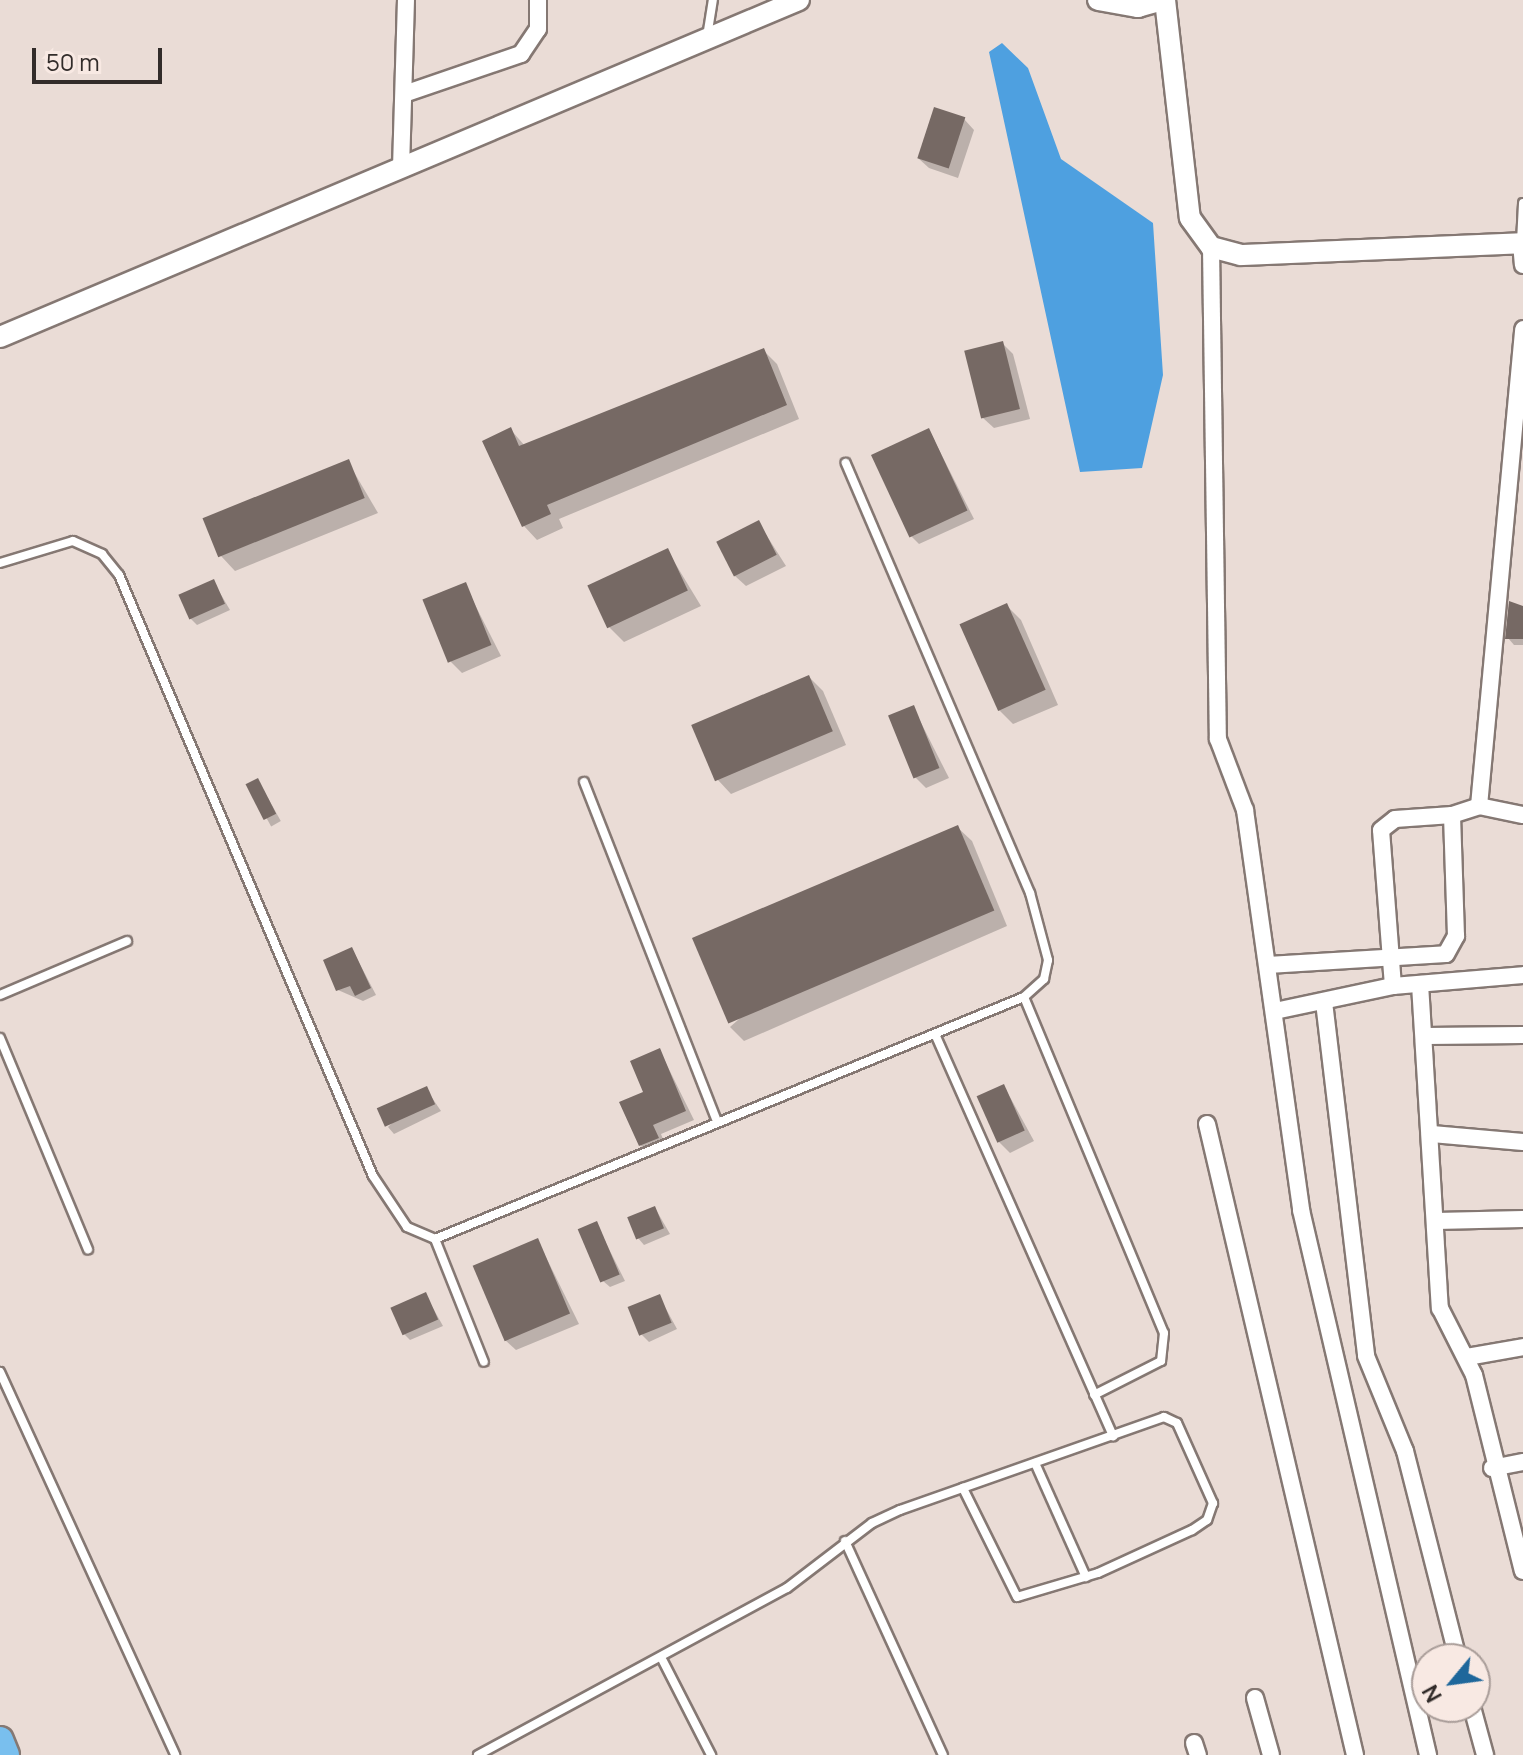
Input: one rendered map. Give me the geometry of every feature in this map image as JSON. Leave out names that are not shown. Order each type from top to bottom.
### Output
[{"type":"main road","points":[[0,1740],[6,1755]]},
{"type":"street","points":[[401,168],[406,0]]},
{"type":"street","points":[[404,94],[521,54],[538,29],[538,0]]},
{"type":"street","points":[[0,337],[799,0]]},
{"type":"street","points":[[1098,0],[1138,7],[1164,0],[1190,218],[1211,247],[1218,739],[1245,810],[1301,1210],[1428,1755]]},
{"type":"street","points":[[1211,247],[1241,255],[1522,243],[1523,265]]},
{"type":"street","points":[[1479,806],[1523,329]]},
{"type":"street","points":[[1393,986],[1395,957],[1381,830],[1395,819],[1452,815],[1479,806],[1523,815]]},
{"type":"street","points":[[1452,815],[1453,982]]},
{"type":"street","points":[[1268,965],[1436,957],[1452,948]]},
{"type":"street","points":[[1275,1011],[1393,986],[1523,975]]},
{"type":"street","points":[[1420,984],[1426,1036],[1442,1316],[1467,1357],[1492,1468],[1516,1527],[1523,1571]]},
{"type":"street","points":[[1324,1002],[1366,1356],[1405,1451],[1454,1643]]},
{"type":"street","points":[[1426,1036],[1523,1035]]},
{"type":"street","points":[[1207,1124],[1355,1755]]},
{"type":"street","points":[[1432,1134],[1523,1142]]},
{"type":"street","points":[[1436,1221],[1523,1219]]},
{"type":"street","points":[[1467,1357],[1523,1347]]},
{"type":"street","points":[[1492,1468],[1523,1462]]},
{"type":"street","points":[[1255,1698],[1271,1755]]},
{"type":"street","points":[[1476,1723],[1485,1755]]},
{"type":"lane","points":[[707,38],[713,0]]},
{"type":"lane","points":[[1522,243],[1523,203]]},
{"type":"lane","points":[[435,1239],[1024,997],[1044,979],[1048,960],[1030,893],[846,463]]},
{"type":"lane","points":[[0,563],[73,541],[102,554],[119,575],[373,1176],[407,1227],[435,1239],[484,1362]]},
{"type":"lane","points":[[584,782],[717,1122]]},
{"type":"lane","points":[[0,995],[127,941]]},
{"type":"lane","points":[[1024,997],[1164,1333],[1161,1361],[1094,1395]]},
{"type":"lane","points":[[935,1034],[1113,1436]]},
{"type":"lane","points":[[0,1038],[88,1249]]},
{"type":"lane","points":[[0,1372],[175,1755]]},
{"type":"lane","points":[[478,1755],[663,1661],[787,1588],[845,1541],[900,1510],[963,1488],[1113,1436],[1172,1417],[1213,1495],[1212,1511],[1201,1526],[1086,1577],[1017,1597],[963,1488]]},
{"type":"lane","points":[[1035,1463],[1086,1577]]},
{"type":"lane","points":[[845,1541],[943,1755]]},
{"type":"lane","points":[[663,1661],[711,1755]]},
{"type":"water","points":[[1002,43],[1028,68],[1061,159],[1153,223],[1163,375],[1142,468],[1080,472],[989,52]]},
{"type":"building","points":[[934,107],[965,117],[949,169],[917,158]]},
{"type":"building","points":[[1003,341],[1020,409],[981,419],[964,351]]},
{"type":"building","points":[[764,348],[787,405],[547,505],[551,514],[522,527],[482,441],[511,427],[519,446]]},
{"type":"building","points":[[929,428],[967,510],[909,538],[871,455]]},
{"type":"building","points":[[349,459],[365,498],[218,557],[203,518]]},
{"type":"building","points":[[759,520],[777,555],[734,577],[716,542]]},
{"type":"building","points":[[668,548],[688,591],[607,628],[587,586]]},
{"type":"building","points":[[214,579],[225,604],[189,620],[178,595]]},
{"type":"building","points":[[466,582],[491,645],[448,663],[422,600]]},
{"type":"building","points":[[1509,601],[1523,606],[1523,639],[1505,639]]},
{"type":"building","points":[[1007,603],[1046,690],[998,711],[959,624]]},
{"type":"building","points":[[809,675],[833,731],[715,781],[691,725]]},
{"type":"building","points":[[914,705],[939,768],[914,779],[888,715]]},
{"type":"building","points":[[258,778],[276,814],[264,820],[246,784]]},
{"type":"building","points":[[958,825],[994,911],[728,1024],[692,938]]},
{"type":"building","points":[[352,947],[371,988],[355,996],[350,986],[336,991],[323,960]]},
{"type":"building","points":[[660,1048],[686,1111],[653,1125],[659,1138],[639,1146],[619,1102],[643,1092],[630,1061]]},
{"type":"building","points":[[1004,1084],[1025,1131],[997,1143],[977,1096]]},
{"type":"building","points":[[427,1086],[435,1104],[385,1127],[377,1108]]},
{"type":"building","points":[[655,1206],[664,1228],[636,1239],[627,1217]]},
{"type":"building","points":[[597,1221],[620,1274],[600,1283],[578,1229]]},
{"type":"building","points":[[538,1238],[570,1313],[505,1341],[473,1266]]},
{"type":"building","points":[[426,1292],[438,1319],[403,1335],[390,1308]]},
{"type":"building","points":[[660,1294],[672,1323],[639,1336],[628,1307]]}]
